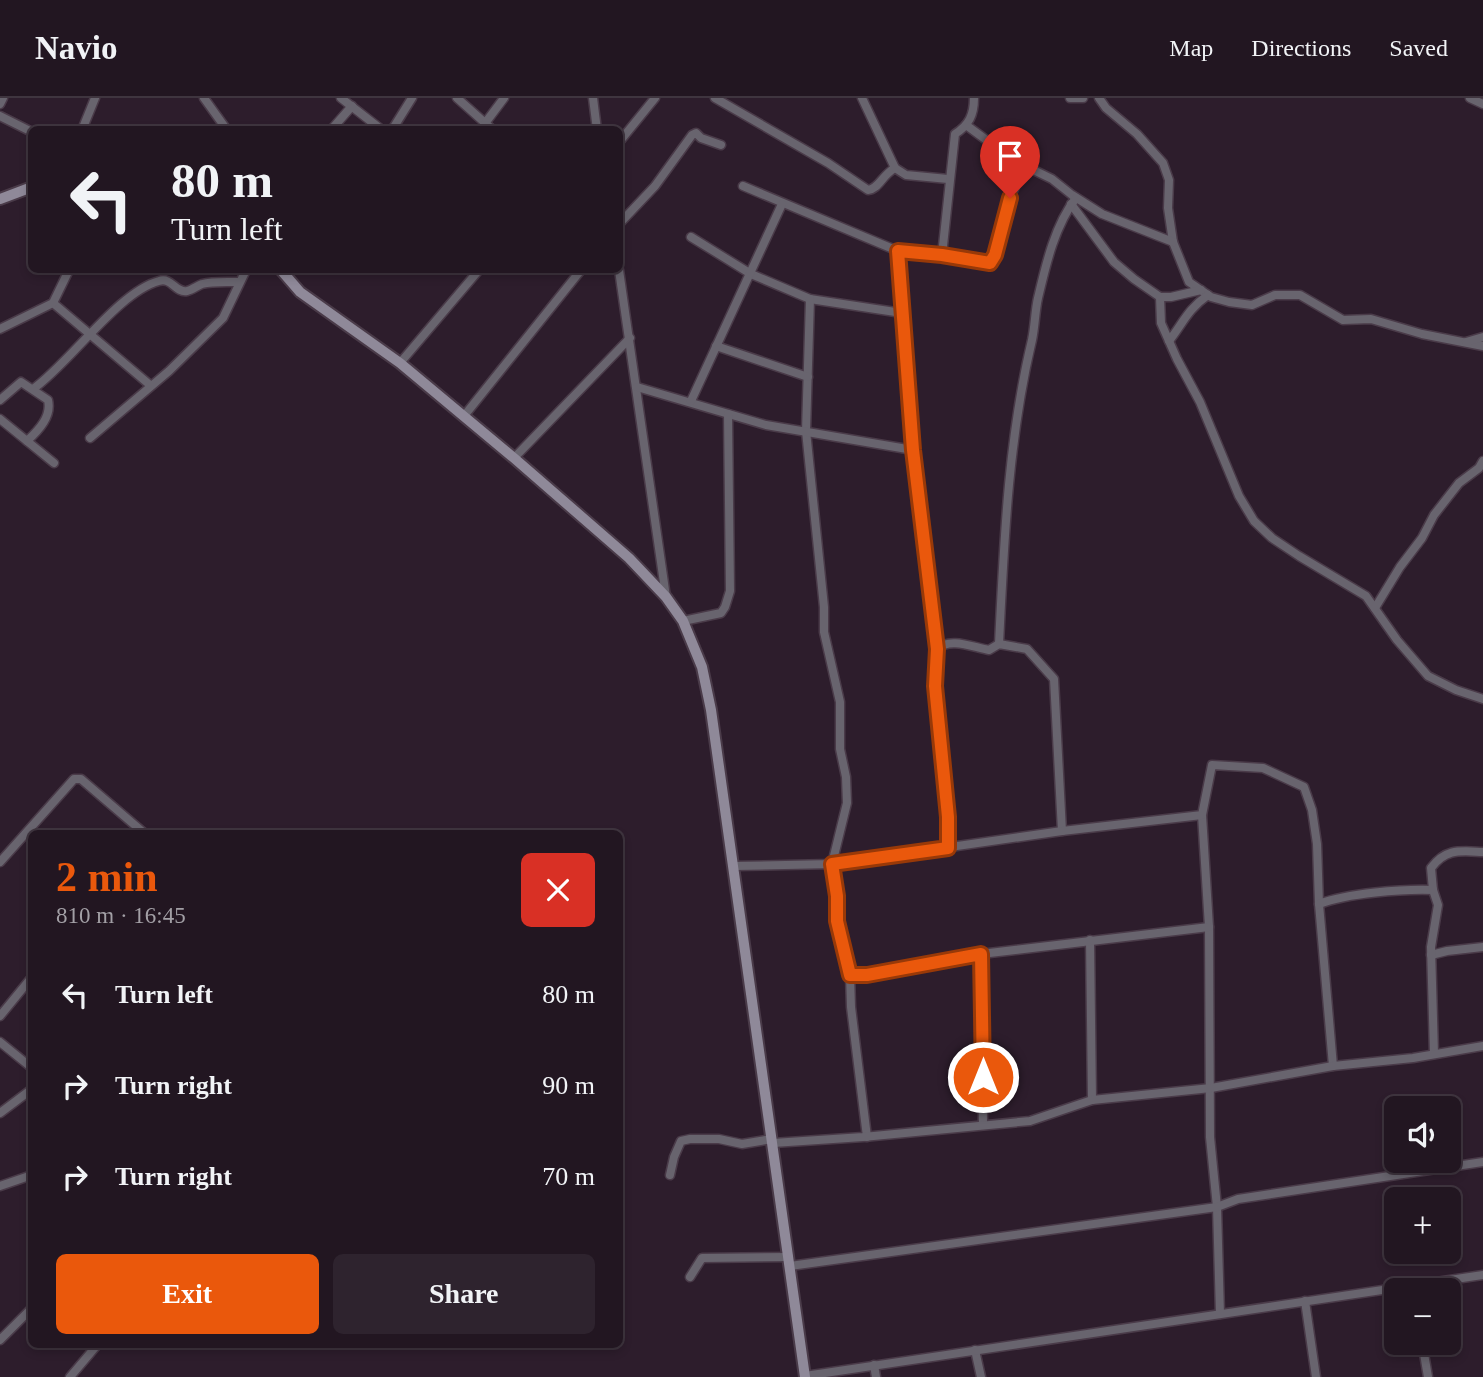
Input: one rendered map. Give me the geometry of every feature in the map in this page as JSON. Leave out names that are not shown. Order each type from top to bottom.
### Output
[{"type":"street","points":[[0,104],[3,98]]},
{"type":"street","points":[[84,126],[95,98]]},
{"type":"street","points":[[204,98],[224,126]]},
{"type":"street","points":[[341,98],[377,126]]},
{"type":"street","points":[[394,126],[412,98]]},
{"type":"street","points":[[457,98],[490,126]]},
{"type":"street","points":[[486,122],[504,98]]},
{"type":"street","points":[[593,98],[594,126]]},
{"type":"street","points":[[623,137],[655,98]]},
{"type":"street","points":[[715,98],[828,163],[868,190],[876,188],[886,173],[895,168]]},
{"type":"street","points":[[862,98],[895,168],[906,175],[948,179]]},
{"type":"street","points":[[942,255],[948,179],[955,134],[966,125],[974,109],[974,98]]},
{"type":"street","points":[[1070,98],[1083,98]]},
{"type":"street","points":[[1099,98],[1163,163],[1169,180],[1168,208],[1173,242],[1189,282],[1204,293],[1229,302],[1252,304],[1275,295],[1300,295],[1343,320],[1371,319],[1483,346]]},
{"type":"street","points":[[1470,98],[1483,104]]},
{"type":"street","points":[[334,126],[352,106]]},
{"type":"street","points":[[0,116],[28,130]]},
{"type":"street","points":[[966,125],[1024,166],[1052,179],[1073,201],[1114,262],[1134,279],[1160,297],[1204,293]]},
{"type":"street","points":[[623,220],[655,186],[692,135],[696,133],[701,138],[721,145]]},
{"type":"street","points":[[744,186],[898,251],[986,263],[992,261],[1010,198],[1024,166]]},
{"type":"street","points":[[0,199],[28,188]]},
{"type":"street","points":[[1073,201],[1173,242]]},
{"type":"street","points":[[999,644],[1008,481],[1020,396],[1038,298],[1055,239],[1073,201]]},
{"type":"street","points":[[691,401],[782,204]]},
{"type":"street","points":[[691,237],[751,274],[810,299],[902,313]]},
{"type":"street","points":[[898,251],[913,450],[937,649],[935,686],[948,817],[948,848]]},
{"type":"street","points":[[0,328],[53,303],[68,273]]},
{"type":"street","points":[[90,438],[169,370],[223,317],[244,273]]},
{"type":"street","points":[[284,273],[300,292],[400,363],[629,558],[666,597],[683,621],[702,667],[711,710],[805,1377],[1384,1291]]},
{"type":"street","points":[[400,363],[477,273]]},
{"type":"street","points":[[464,416],[579,273]]},
{"type":"street","points":[[619,273],[638,387],[666,597]]},
{"type":"street","points":[[33,389],[47,379],[90,333],[134,294],[161,280],[171,281],[179,290],[187,291],[204,283],[239,282]]},
{"type":"street","points":[[1169,341],[1204,293]]},
{"type":"street","points":[[1160,297],[1161,323],[1200,402],[1229,474],[1254,521],[1272,538],[1366,596],[1428,676],[1483,699]]},
{"type":"street","points":[[810,299],[806,431],[824,607],[824,632],[841,702],[840,748],[846,777],[847,803],[832,864],[837,896],[837,921],[850,975],[852,1019],[867,1137]]},
{"type":"street","points":[[53,303],[150,385]]},
{"type":"street","points":[[1463,343],[1483,337]]},
{"type":"street","points":[[514,458],[630,338]]},
{"type":"street","points":[[716,346],[808,377]]},
{"type":"street","points":[[0,400],[20,382],[48,400],[50,408],[38,430],[27,441]]},
{"type":"street","points":[[638,387],[766,425],[913,450]]},
{"type":"street","points":[[683,621],[721,614],[726,607],[730,591],[728,414]]},
{"type":"street","points":[[0,419],[54,463]]},
{"type":"street","points":[[1375,608],[1422,538],[1434,514],[1458,483],[1479,468],[1483,461]]},
{"type":"street","points":[[937,649],[943,643],[952,642],[989,650],[999,644],[1027,649],[1054,679],[1062,831]]},
{"type":"street","points":[[1220,1314],[1217,1207],[1210,1137],[1209,927],[1202,815],[1212,765],[1263,768],[1304,787],[1312,810],[1317,844],[1319,904],[1333,1066]]},
{"type":"street","points":[[29,830],[74,779],[81,779],[140,830]]},
{"type":"street","points":[[734,866],[832,864],[1062,831],[1202,815]]},
{"type":"street","points":[[0,862],[28,831]]},
{"type":"street","points":[[1434,1055],[1431,955],[1438,905],[1433,890],[1431,868],[1442,855],[1461,851],[1483,852]]},
{"type":"street","points":[[1319,904],[1344,897],[1401,890],[1433,890]]},
{"type":"street","points":[[850,975],[867,975],[981,954],[1209,927]]},
{"type":"street","points":[[1090,940],[1092,1100]]},
{"type":"street","points":[[1431,955],[1483,947]]},
{"type":"street","points":[[981,954],[983,1125]]},
{"type":"street","points":[[0,1016],[28,982]]},
{"type":"street","points":[[0,1042],[28,1065]]},
{"type":"street","points":[[670,1175],[681,1141],[691,1139],[719,1139],[742,1144],[867,1137],[1030,1121],[1092,1100],[1211,1088],[1333,1066],[1434,1055],[1483,1046]]},
{"type":"street","points":[[0,1112],[28,1092]]},
{"type":"street","points":[[690,1277],[702,1258],[789,1261],[1217,1207],[1238,1199],[1483,1162]]},
{"type":"street","points":[[0,1186],[28,1176]]},
{"type":"street","points":[[1461,1279],[1483,1275]]},
{"type":"street","points":[[1305,1301],[1317,1377]]},
{"type":"street","points":[[0,1340],[28,1312]]},
{"type":"street","points":[[70,1377],[95,1348]]},
{"type":"street","points":[[975,1350],[981,1377]]},
{"type":"street","points":[[1424,1355],[1428,1377]]},
{"type":"street","points":[[874,1365],[876,1377]]},
{"type":"route","points":[[983,1077],[981,954],[867,975],[850,975],[837,921],[837,896],[832,864],[948,848],[948,817],[935,686],[937,649],[913,450],[898,251],[990,263],[995,255],[1010,198]]}]
